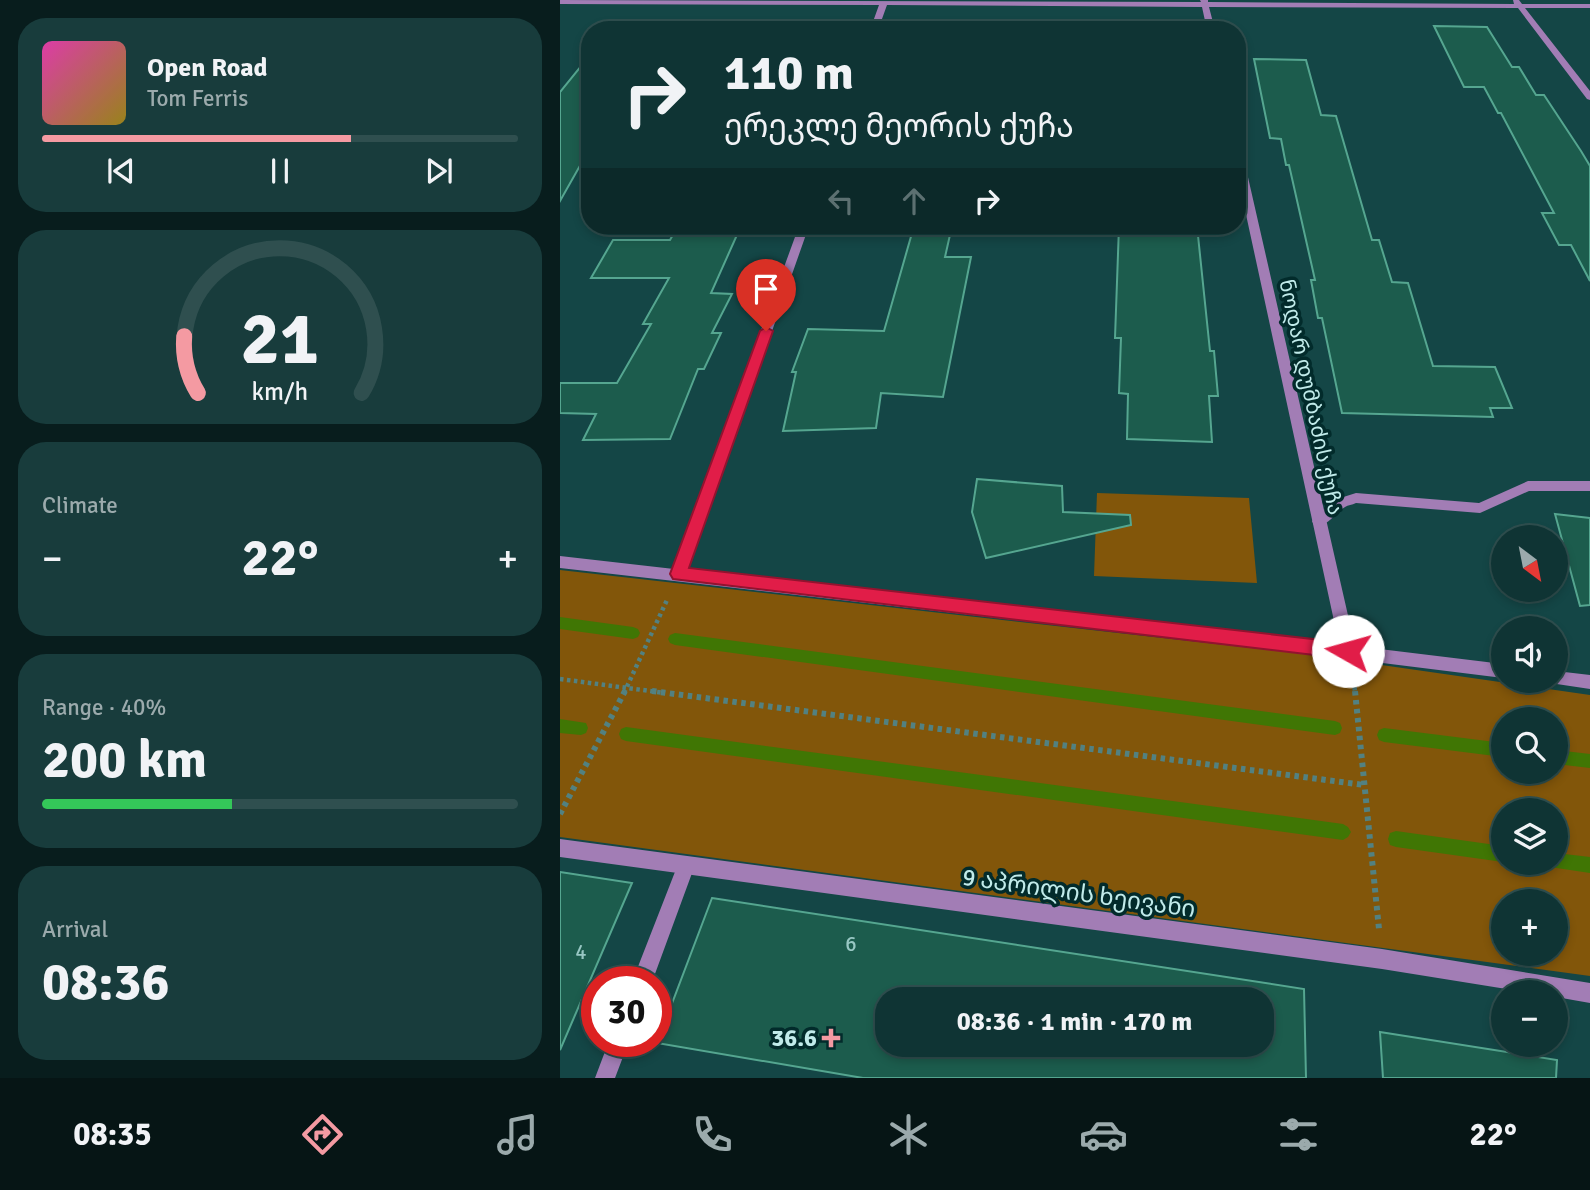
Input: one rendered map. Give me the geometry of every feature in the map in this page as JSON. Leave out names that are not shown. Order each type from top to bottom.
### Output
[{"type":"street","points":[[560,2],[1518,3],[1590,6]]},
{"type":"street","points":[[877,21],[884,2]]},
{"type":"street","points":[[1205,2],[1208,21]]},
{"type":"street","points":[[1518,3],[1590,97]]},
{"type":"street","name":"ნოდარ დუმბაძის ქუჩა","points":[[1246,192],[1350,651]]},
{"type":"street","points":[[679,574],[801,235]]},
{"type":"street","points":[[1319,521],[1339,504],[1356,498],[1480,508],[1528,486],[1590,486]]},
{"type":"street","points":[[560,562],[1350,651],[1491,669]]},
{"type":"street","points":[[1568,679],[1590,682]]},
{"type":"street","name":"9 აპრილის ხეივანი","points":[[560,848],[1382,959],[1590,993]]},
{"type":"street","points":[[648,966],[686,865]]},
{"type":"street","points":[[605,1078],[613,1057]]},
{"type":"path","points":[[560,814],[627,688],[679,574]]},
{"type":"path","points":[[1350,651],[1382,959]]},
{"type":"path","points":[[560,679],[1364,785]]},
{"type":"shaded area","points":[[1097,493],[1249,498],[1257,583],[1094,576]]},
{"type":"shaded area","points":[[560,570],[1305,654],[1491,681],[1491,693],[1568,692],[1590,695],[1590,976],[1516,966],[1568,966],[1568,889],[1491,889],[1491,963],[560,837]]},
{"type":"building","points":[[1434,26],[1487,27],[1512,67],[1519,67],[1536,95],[1544,95],[1581,151],[1590,166],[1590,281],[1571,245],[1559,245],[1542,213],[1554,213],[1501,113],[1498,113],[1484,87],[1464,87]]},
{"type":"building","points":[[1254,59],[1306,60],[1321,115],[1336,116],[1372,240],[1379,240],[1392,282],[1408,283],[1433,366],[1495,367],[1512,408],[1490,408],[1493,417],[1342,413],[1322,318],[1318,318],[1311,280],[1315,280],[1289,165],[1286,165],[1281,139],[1270,138]]},
{"type":"building","points":[[581,66],[581,164],[560,201],[560,92]]},
{"type":"building","points":[[673,235],[737,235],[711,293],[732,294],[712,333],[721,333],[704,369],[698,369],[670,439],[583,440],[596,414],[560,413],[560,383],[617,383],[651,324],[643,324],[669,278],[591,278],[613,240],[670,240]]},
{"type":"building","points":[[911,235],[950,235],[945,257],[971,257],[943,397],[881,393],[876,428],[783,431],[796,372],[792,372],[808,329],[884,331]]},
{"type":"building","points":[[1119,235],[1198,235],[1210,351],[1214,351],[1218,396],[1209,396],[1212,442],[1127,439],[1128,394],[1119,393],[1121,338],[1115,338]]},
{"type":"building","points":[[977,479],[1062,486],[1063,512],[1130,515],[1131,525],[986,558],[972,512]]},
{"type":"building","points":[[1555,514],[1590,518],[1590,605],[1580,606],[1568,562],[1568,525],[1558,525]]},
{"type":"building","points":[[560,872],[632,883],[596,966],[581,966],[581,1001],[560,1050]]},
{"type":"building","points":[[712,898],[1304,989],[1306,1078],[863,1078],[672,1046],[672,1003]]},
{"type":"building","points":[[1380,1032],[1491,1050],[1491,1057],[1538,1057],[1557,1060],[1556,1078],[1383,1078]]},
{"type":"waterway","points":[[560,623],[633,633]]},
{"type":"waterway","points":[[675,639],[1335,728]]},
{"type":"waterway","points":[[560,726],[581,728]]},
{"type":"waterway","points":[[626,734],[1343,832]]},
{"type":"waterway","points":[[1384,735],[1491,748]]},
{"type":"waterway","points":[[1568,758],[1590,761]]},
{"type":"waterway","points":[[1396,839],[1491,852]]},
{"type":"waterway","points":[[1568,862],[1590,865]]},
{"type":"place","name":"36.6","points":[[831,1038]]},
{"type":"route","points":[[766,331],[679,574],[1348,651]]}]
